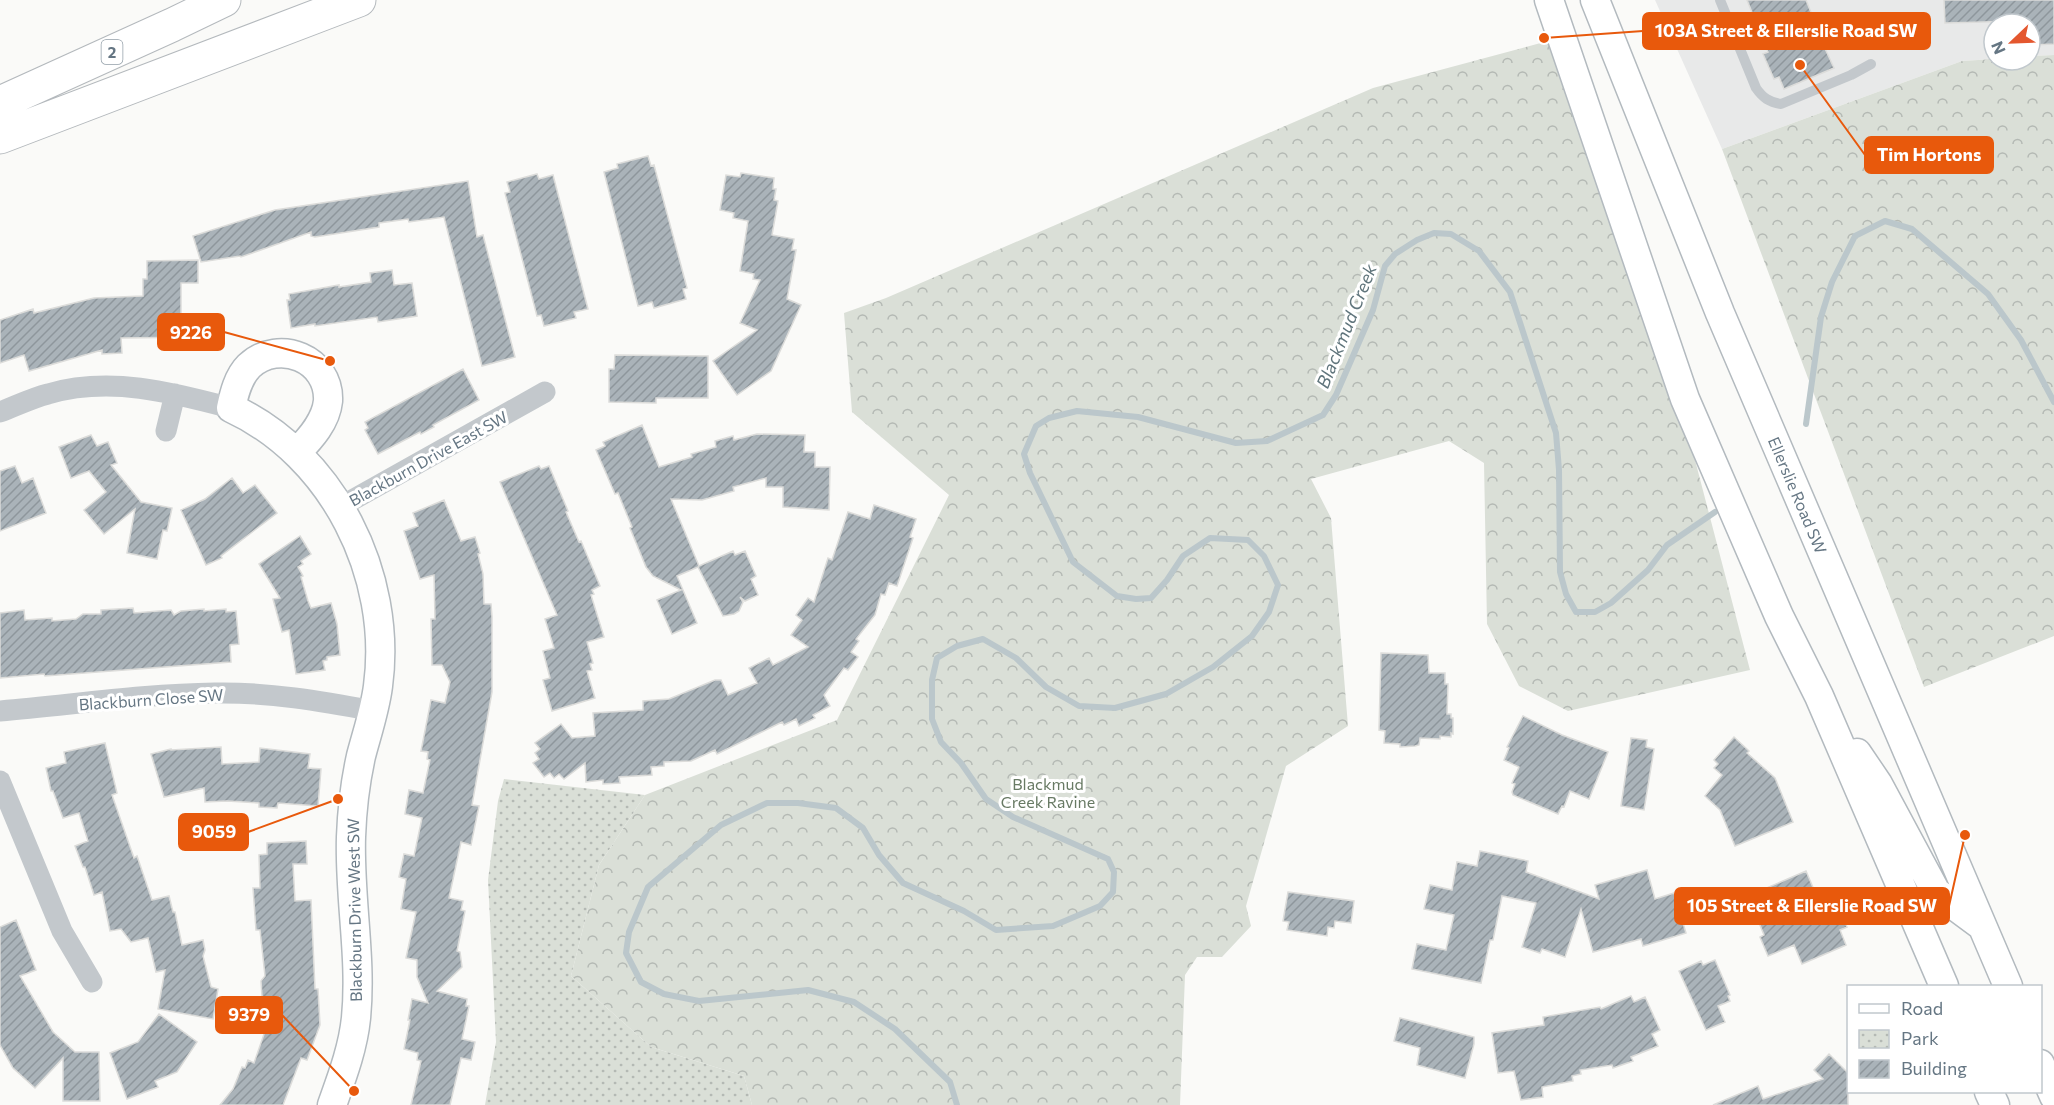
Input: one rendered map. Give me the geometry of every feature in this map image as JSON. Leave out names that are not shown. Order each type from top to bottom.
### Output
[{"type":"highway","name":"2","points":[[0,103],[172,26],[224,0]]},
{"type":"highway","points":[[0,137],[359,0]]},
{"type":"main road","points":[[1549,0],[1685,399],[1779,616],[1819,696],[1943,985]]},
{"type":"main road","name":"Ellerslie Road SW","points":[[1601,8],[1720,313],[2007,985]]},
{"type":"main road","points":[[231,408],[236,387],[248,367],[263,357],[291,353],[306,358],[320,371],[327,387],[328,403],[321,422],[309,440],[297,452]]},
{"type":"main road","name":"Blackburn Drive East SW","points":[[231,408],[250,417],[297,452],[340,507]]},
{"type":"main road","name":"Blackburn Drive West SW","points":[[332,1105],[351,1047],[356,1018],[357,983],[351,871],[352,810],[357,776],[374,711],[380,656],[378,613],[365,563],[340,507]]},
{"type":"main road","points":[[1819,696],[1878,784],[1936,892],[1982,926]]},
{"type":"main road","points":[[2042,1069],[2054,1096]]},
{"type":"street","name":"Blackburn Drive East SW","points":[[0,412],[48,393],[92,386],[140,387],[231,408]]},
{"type":"street","name":"Blackburn Drive East SW","points":[[340,507],[545,392]]},
{"type":"street","points":[[166,431],[175,394]]},
{"type":"street","name":"Blackburn Close SW","points":[[0,711],[215,693],[317,700],[374,711]]},
{"type":"street","points":[[0,781],[62,931],[92,982]]},
{"type":"lane","points":[[1720,0],[1756,88],[1770,102],[1781,104],[1851,75],[1871,64]]},
{"type":"shaded area","points":[[1655,0],[2054,0],[2054,55],[2042,56],[2042,12],[1982,12],[1982,60],[1962,61],[1722,149]]},
{"type":"green space","name":"Blackmud Creek Ravine","points":[[1548,41],[1684,418],[1750,670],[1568,711],[1519,686],[1487,624],[1484,463],[1449,441],[1311,479],[1331,518],[1348,726],[1286,766],[1246,906],[1251,926],[1222,957],[1197,957],[1185,975],[1180,1105],[752,1105],[744,1076],[651,1047],[571,976],[599,865],[645,795],[837,720],[949,495],[852,412],[844,313],[886,298],[1373,88]]},
{"type":"green space","points":[[2054,55],[2054,636],[1924,687],[1722,149],[1962,61],[1982,60],[1982,72],[2042,72],[2042,56]]},
{"type":"green space","points":[[504,779],[645,795],[599,865],[571,976],[651,1047],[744,1076],[752,1105],[485,1105],[496,1042],[488,880],[498,801]]},
{"type":"building","points":[[1747,0],[1806,0],[1812,15],[1816,13],[1826,38],[1821,40],[1834,68],[1784,89],[1779,77],[1774,79],[1763,54],[1768,52]]},
{"type":"building","points":[[1944,0],[2054,0],[2054,44],[2042,44],[2042,12],[1982,12],[1982,22],[1945,23]]},
{"type":"building","points":[[648,156],[651,166],[654,165],[687,288],[683,289],[686,299],[654,308],[652,302],[638,306],[604,172],[618,168],[617,164]]},
{"type":"building","points":[[741,173],[774,178],[773,189],[776,189],[774,200],[778,201],[772,235],[794,239],[792,250],[796,250],[787,299],[801,305],[771,371],[737,395],[713,361],[757,330],[740,323],[760,280],[753,279],[754,274],[740,271],[748,221],[733,218],[734,213],[720,210],[726,175],[740,177]]},
{"type":"building","points":[[537,174],[539,179],[553,175],[588,309],[574,312],[576,318],[544,326],[541,315],[537,316],[505,193],[510,192],[507,182]]},
{"type":"building","points":[[468,181],[477,237],[483,235],[515,357],[482,366],[444,217],[379,223],[379,227],[315,237],[311,236],[311,232],[241,257],[201,262],[193,236],[275,210]]},
{"type":"building","points":[[198,260],[198,283],[181,283],[181,314],[198,314],[198,337],[121,338],[122,353],[102,354],[102,350],[29,371],[24,355],[0,363],[0,320],[33,309],[34,313],[94,298],[143,296],[143,279],[147,279],[147,261]]},
{"type":"building","points":[[392,270],[394,285],[412,283],[417,316],[378,322],[377,317],[291,328],[287,300],[290,300],[289,294],[371,282],[370,273]]},
{"type":"building","points":[[615,355],[708,356],[708,398],[656,398],[656,403],[609,402],[609,369],[614,369]]},
{"type":"building","points":[[463,369],[479,400],[421,434],[420,432],[378,454],[365,430],[368,428],[365,422]]},
{"type":"building","points":[[642,425],[659,467],[716,447],[715,441],[733,436],[734,440],[757,434],[805,435],[804,452],[815,452],[815,467],[830,467],[829,510],[783,507],[783,487],[766,487],[766,478],[733,487],[734,491],[702,500],[671,499],[699,566],[733,551],[735,555],[745,551],[756,576],[751,579],[758,595],[745,601],[740,597],[743,602],[739,611],[723,616],[698,567],[677,576],[697,623],[672,634],[657,600],[681,590],[653,576],[646,567],[618,493],[615,494],[596,450],[605,446],[603,442]]},
{"type":"building","points":[[91,435],[97,446],[108,442],[117,463],[111,465],[141,502],[172,508],[167,531],[163,530],[157,559],[127,553],[135,509],[104,534],[84,510],[106,492],[89,471],[71,478],[59,447]]},
{"type":"building","points":[[15,466],[22,483],[33,478],[46,513],[0,531],[0,471]]},
{"type":"building","points":[[539,466],[541,469],[549,466],[568,511],[566,512],[600,586],[592,590],[594,594],[591,595],[604,637],[587,642],[593,663],[590,664],[592,670],[587,671],[595,698],[552,711],[543,680],[550,678],[543,651],[554,648],[545,619],[557,615],[500,482]]},
{"type":"building","points":[[232,478],[243,493],[255,485],[277,513],[221,556],[222,558],[206,565],[181,510],[205,499]]},
{"type":"building","points":[[444,500],[461,541],[475,537],[483,574],[484,604],[491,604],[492,617],[492,692],[472,805],[479,806],[471,845],[461,842],[449,898],[463,901],[461,910],[465,911],[457,951],[460,952],[462,967],[437,991],[467,999],[466,1006],[469,1006],[462,1039],[475,1042],[471,1060],[461,1058],[450,1105],[411,1105],[421,1061],[417,1060],[418,1053],[404,1049],[410,1020],[408,1020],[412,999],[428,1003],[417,977],[417,960],[406,958],[416,912],[401,909],[406,879],[399,877],[404,854],[414,856],[422,818],[405,814],[409,790],[423,793],[430,760],[427,759],[428,752],[421,751],[431,700],[445,703],[450,682],[442,665],[432,665],[431,619],[435,619],[434,575],[420,579],[404,531],[418,526],[413,513]]},
{"type":"building","points":[[874,505],[916,519],[910,537],[913,538],[897,586],[889,583],[885,595],[881,594],[875,615],[856,639],[859,641],[851,652],[858,657],[848,670],[844,668],[824,695],[830,706],[813,715],[815,718],[799,726],[796,719],[784,725],[782,722],[717,754],[715,750],[691,761],[664,762],[664,766],[651,767],[652,775],[619,777],[620,783],[603,784],[603,780],[586,782],[585,763],[564,779],[559,774],[554,778],[550,773],[544,777],[533,763],[539,759],[535,753],[540,749],[535,743],[561,724],[572,738],[595,736],[593,713],[643,710],[643,701],[669,699],[715,680],[721,680],[728,695],[757,683],[749,668],[769,658],[773,665],[808,647],[791,635],[802,620],[796,615],[808,598],[814,602],[828,558],[832,560],[848,512],[870,519]]},
{"type":"building","points":[[300,536],[311,554],[301,561],[303,564],[298,567],[303,576],[301,577],[308,601],[311,608],[331,603],[337,624],[340,655],[327,657],[327,660],[323,661],[325,670],[296,674],[289,630],[282,632],[273,599],[280,598],[259,564]]},
{"type":"building","points":[[133,608],[134,613],[171,610],[174,615],[181,611],[204,609],[204,611],[226,609],[226,612],[236,611],[239,644],[230,645],[231,662],[0,678],[0,613],[24,610],[25,620],[52,618],[52,621],[76,619],[83,614],[101,614],[101,610]]},
{"type":"building","points":[[1381,653],[1428,655],[1429,673],[1445,673],[1445,684],[1448,684],[1447,714],[1451,714],[1453,718],[1451,737],[1420,738],[1419,745],[1415,746],[1400,747],[1400,744],[1384,743],[1385,731],[1379,730]]},
{"type":"building","points":[[1523,716],[1562,735],[1608,752],[1589,799],[1570,791],[1564,807],[1562,806],[1558,814],[1513,795],[1515,784],[1512,783],[1519,767],[1504,760],[1509,748],[1507,747]]},
{"type":"building","points":[[1734,737],[1749,751],[1747,753],[1775,778],[1793,822],[1735,846],[1720,810],[1705,796],[1722,775],[1714,768],[1718,764],[1714,760]]},
{"type":"building","points":[[1631,738],[1647,740],[1646,747],[1654,749],[1644,810],[1621,806]]},
{"type":"building","points":[[105,743],[117,793],[112,795],[134,858],[137,856],[152,900],[169,896],[182,945],[203,940],[205,950],[203,956],[211,987],[218,989],[213,1019],[158,1009],[165,970],[156,972],[148,938],[131,942],[121,929],[110,931],[102,892],[94,895],[75,846],[88,841],[79,813],[63,818],[53,791],[51,791],[46,768],[66,763],[64,752]]},
{"type":"building","points":[[221,747],[222,764],[259,762],[260,748],[310,754],[308,768],[321,769],[318,806],[278,803],[277,808],[259,807],[259,803],[205,802],[204,788],[164,797],[151,754],[171,749]]},
{"type":"building","points":[[306,841],[307,864],[293,864],[295,901],[311,900],[315,989],[318,989],[320,1025],[307,1060],[301,1058],[283,1105],[220,1105],[233,1089],[242,1067],[245,1068],[248,1060],[254,1063],[272,1011],[263,1012],[261,981],[265,976],[260,930],[256,930],[253,888],[260,888],[259,855],[267,854],[267,843]]},
{"type":"building","points":[[1480,851],[1528,861],[1526,872],[1599,899],[1595,885],[1647,870],[1655,899],[1674,893],[1686,933],[1643,946],[1641,939],[1593,952],[1581,909],[1565,957],[1542,949],[1540,953],[1522,947],[1536,903],[1502,896],[1481,983],[1412,969],[1417,944],[1446,950],[1454,915],[1424,909],[1430,885],[1452,890],[1457,862],[1477,866]]},
{"type":"building","points":[[1806,871],[1823,911],[1837,905],[1847,927],[1840,930],[1846,945],[1802,964],[1794,945],[1768,956],[1760,937],[1764,935],[1748,896]]},
{"type":"building","points":[[1288,892],[1354,901],[1351,923],[1335,921],[1334,928],[1328,927],[1327,936],[1287,930],[1289,922],[1283,921]]},
{"type":"building","points":[[16,920],[36,970],[20,976],[53,1032],[75,1052],[99,1052],[100,1101],[63,1101],[63,1058],[35,1088],[13,1068],[0,1045],[0,927]]},
{"type":"building","points":[[1715,960],[1730,995],[1728,996],[1730,1001],[1718,1006],[1725,1022],[1706,1030],[1679,971],[1701,961],[1703,965]]},
{"type":"building","points":[[1631,996],[1634,1002],[1645,997],[1660,1030],[1652,1034],[1658,1046],[1631,1057],[1633,1061],[1613,1068],[1612,1065],[1580,1070],[1581,1074],[1572,1076],[1573,1081],[1542,1087],[1543,1097],[1521,1100],[1514,1071],[1498,1073],[1492,1033],[1544,1025],[1543,1017],[1600,1007],[1601,1009]]},
{"type":"building","points":[[159,1014],[197,1042],[177,1072],[155,1081],[158,1087],[127,1099],[110,1053],[138,1042]]},
{"type":"building","points":[[1400,1018],[1474,1037],[1465,1078],[1417,1065],[1420,1048],[1394,1041]]},
{"type":"building","points":[[1829,1054],[1847,1072],[1848,1105],[1713,1105],[1758,1086],[1763,1099],[1823,1079],[1814,1070]]},
{"type":"waterway","name":"Blackmud Creek","points":[[1806,424],[1821,317],[1832,282],[1855,236],[1885,221],[1912,229],[1988,294],[2021,340],[2054,402]]},
{"type":"waterway","name":"Blackmud Creek","points":[[957,1105],[950,1082],[895,1029],[854,1002],[808,990],[699,1001],[664,994],[641,982],[626,953],[629,932],[648,887],[721,825],[767,803],[798,803],[836,808],[863,828],[879,855],[903,883],[964,911],[996,930],[1053,926],[1100,906],[1113,892],[1114,872],[1108,859],[1013,817],[986,799],[961,763],[941,742],[932,719],[932,680],[937,658],[957,646],[983,639],[1016,658],[1046,687],[1079,706],[1115,708],[1166,694],[1213,667],[1252,636],[1269,612],[1278,585],[1264,556],[1248,540],[1210,538],[1183,556],[1167,580],[1151,598],[1136,599],[1117,596],[1073,562],[1030,473],[1024,454],[1036,426],[1049,418],[1077,411],[1138,417],[1236,443],[1267,441],[1323,415],[1336,395],[1373,310],[1385,266],[1395,254],[1417,240],[1434,233],[1451,234],[1479,251],[1510,292],[1556,433],[1559,470],[1560,572],[1566,594],[1576,612],[1595,612],[1611,603],[1648,570],[1667,545],[1715,512]]},
{"type":"place","name":"103A Street & Ellerslie Road SW","points":[[1544,38]]},
{"type":"place","name":"Tim Hortons","points":[[1800,65]]},
{"type":"place","name":"9226","points":[[330,361]]},
{"type":"place","name":"9059","points":[[338,799]]},
{"type":"place","name":"105 Street & Ellerslie Road SW","points":[[1965,835]]},
{"type":"place","name":"9379","points":[[354,1091]]}]
